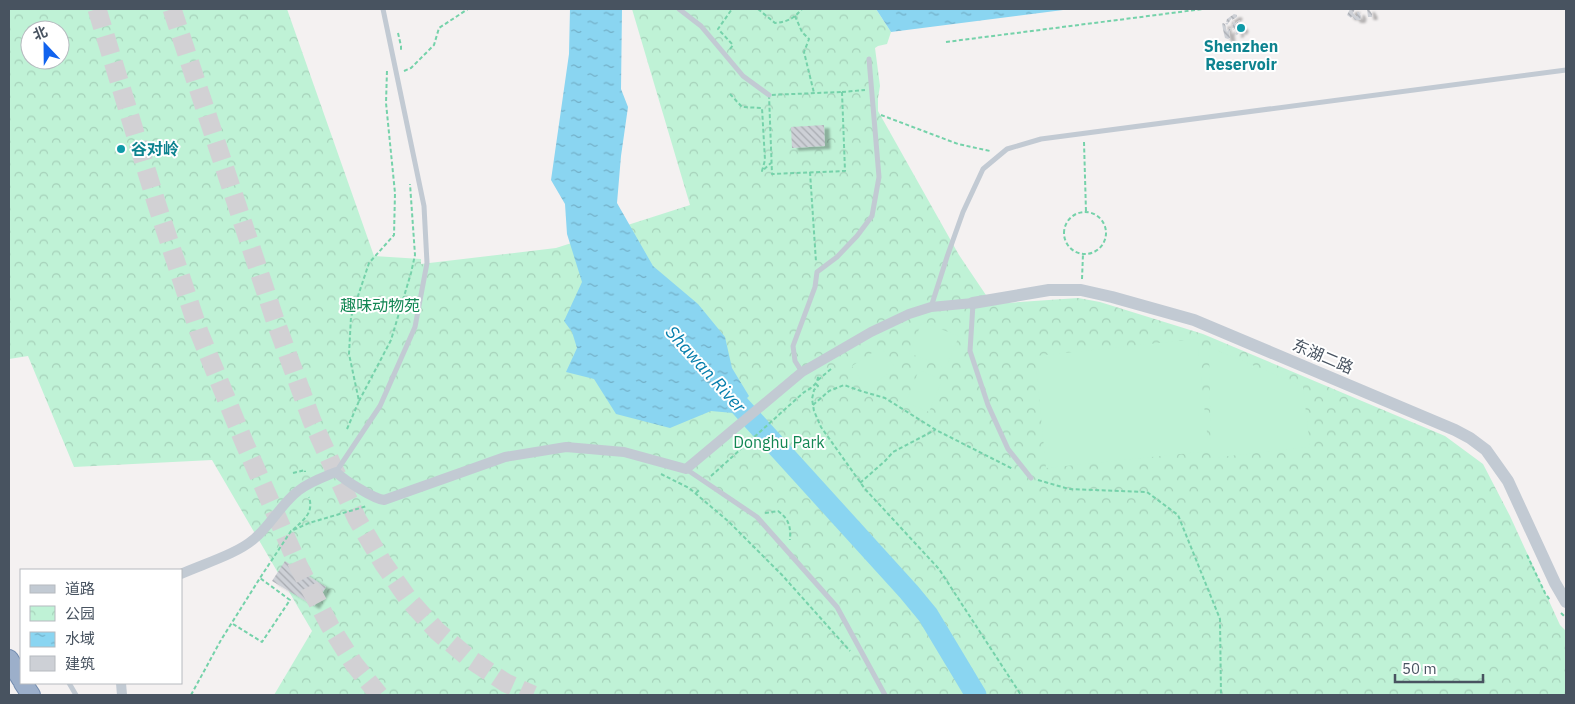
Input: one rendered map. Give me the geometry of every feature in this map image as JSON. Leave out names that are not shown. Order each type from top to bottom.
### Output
[{"type":"highway","points":[[11,658],[20,677]]},
{"type":"highway","points":[[25,684],[31,695]]},
{"type":"street","name":"东湖二路","points":[[973,304],[1049,290],[1082,290],[1141,305],[1194,320],[1428,418],[1470,438],[1486,450],[1508,481],[1563,607]]},
{"type":"street","points":[[182,574],[242,547],[261,532],[298,490],[336,472],[342,478],[372,497],[384,500],[505,457],[566,446],[624,452],[686,469],[802,372],[871,332],[909,314],[931,307],[973,304]]},
{"type":"lane","points":[[336,472],[380,406],[415,326],[426,263],[424,206],[383,9]]},
{"type":"lane","points":[[679,9],[701,26],[743,76],[769,95]]},
{"type":"lane","points":[[802,372],[795,361],[793,346],[815,287],[817,272],[837,257],[857,236],[872,216],[879,177],[869,59]]},
{"type":"lane","points":[[931,307],[967,204],[984,169],[1007,149],[1041,139],[1566,70]]},
{"type":"lane","points":[[973,304],[970,351],[988,406],[1008,448],[1031,478]]},
{"type":"lane","points":[[686,469],[755,516],[837,606],[885,695]]},
{"type":"lane","points":[[69,684],[76,695]]},
{"type":"path","points":[[398,74],[411,68],[434,45],[438,28],[468,9]]},
{"type":"path","points":[[732,9],[718,29],[733,45]]},
{"type":"path","points":[[758,9],[775,23],[786,22],[802,9]]},
{"type":"path","points":[[946,42],[1203,9]]},
{"type":"path","points":[[795,16],[802,32],[809,39],[804,52],[814,93]]},
{"type":"path","points":[[359,401],[349,354],[351,316],[370,263],[394,235],[395,193],[386,104],[386,68]]},
{"type":"path","points":[[842,92],[845,171],[772,174],[769,95],[872,90]]},
{"type":"path","points":[[730,94],[742,107],[769,109]]},
{"type":"path","points":[[762,108],[765,160],[762,171],[771,163]]},
{"type":"path","points":[[874,113],[958,144],[1002,153]]},
{"type":"path","points":[[1084,134],[1086,212]]},
{"type":"path","points":[[810,172],[817,272]]},
{"type":"path","points":[[347,429],[359,401],[391,340],[411,273],[415,255],[409,178]]},
{"type":"path","points":[[1086,212],[1099,217],[1103,222],[1106,234],[1101,246],[1096,251],[1083,254],[1078,253],[1069,246],[1064,236],[1064,230],[1065,225],[1072,217],[1086,212]]},
{"type":"path","points":[[1082,290],[1083,254]]},
{"type":"path","points":[[819,372],[816,384],[818,386],[814,390],[812,399],[821,427],[860,482],[939,569],[1021,695]]},
{"type":"path","points":[[716,471],[803,393],[816,384]]},
{"type":"path","points":[[813,406],[829,391],[844,385],[885,398],[936,430],[1031,478],[1069,489],[1146,492],[1178,515],[1220,619],[1221,695]]},
{"type":"path","points":[[860,482],[894,452],[936,430]]},
{"type":"path","points":[[191,695],[260,578],[291,531],[308,514],[311,508],[306,487],[305,470],[293,473]]},
{"type":"path","points":[[656,472],[689,488],[728,521],[782,575],[853,654]]},
{"type":"path","points":[[291,531],[310,523],[368,506]]},
{"type":"path","points":[[755,516],[778,511],[786,517],[790,526],[791,539],[788,552]]},
{"type":"path","points":[[1527,553],[1545,593],[1553,605]]},
{"type":"path","points":[[232,623],[262,642],[290,600],[260,578]]},
{"type":"path","points":[[1563,607],[1566,618]]},
{"type":"green space","name":"Donghu Park","points":[[9,9],[287,9],[374,256],[421,259],[421,264],[556,248],[690,205],[632,9],[876,9],[891,32],[887,44],[875,48],[880,86],[878,111],[959,255],[992,304],[1078,298],[1100,302],[1203,334],[1445,436],[1483,464],[1510,516],[1560,625],[1566,631],[1566,695],[274,695],[312,631],[212,460],[74,467],[28,356],[9,359]]},
{"type":"green space","points":[[922,322],[959,336],[946,368],[909,353]]},
{"type":"green space","points":[[1197,339],[1209,451],[1046,468],[1035,356]]},
{"type":"green space","points":[[881,347],[896,369],[866,388],[852,366]]},
{"type":"green space","points":[[1209,347],[1303,386],[1310,447],[1211,458]]},
{"type":"green space","points":[[919,370],[942,380],[929,412],[906,402]]},
{"type":"water","points":[[570,9],[622,9],[621,89],[628,107],[617,203],[653,266],[698,304],[725,337],[732,368],[749,396],[733,413],[711,411],[670,428],[616,414],[594,379],[566,372],[577,348],[572,332],[564,321],[582,282],[567,234],[565,204],[551,180],[569,54]]},
{"type":"water","points":[[876,9],[1071,9],[891,32]]},
{"type":"building","points":[[1350,9],[1355,9],[1353,13],[1357,17],[1357,12],[1359,12],[1360,20],[1355,20],[1352,16],[1351,18],[1347,15]]},
{"type":"building","points":[[1367,9],[1369,9],[1372,17],[1368,17]]},
{"type":"building","name":"Shenzhen Reservoir","points":[[1234,14],[1237,15],[1232,20],[1232,18],[1229,23],[1226,22],[1227,19]]},
{"type":"building","name":"Shenzhen Reservoir","points":[[1240,20],[1236,25],[1242,26],[1243,29],[1241,32],[1237,28],[1239,33],[1237,35],[1235,34],[1235,29],[1233,30],[1234,28],[1232,28],[1234,21],[1235,24]]},
{"type":"building","name":"Shenzhen Reservoir","points":[[1223,23],[1227,32],[1231,28],[1230,38],[1228,39],[1225,38]]},
{"type":"building","points":[[824,125],[825,146],[792,148],[791,127]]},
{"type":"building","points":[[285,561],[326,587],[314,606],[272,581]]},
{"type":"waterway","name":"Shawan River","points":[[721,385],[928,615],[976,695]]},
{"type":"tunnel","points":[[97,9],[157,205],[199,332],[244,442],[299,567],[330,626],[354,664],[379,695]]},
{"type":"tunnel","points":[[172,9],[275,320],[312,421],[357,519],[383,563],[409,600],[437,631],[470,659],[506,683],[533,695]]},
{"type":"place","name":"Shenzhen Reservoir","points":[[1241,28]]},
{"type":"place","name":"谷对岭","points":[[121,149]]},
{"type":"park label","name":"趣味动物苑","points":[[380,305]]}]
